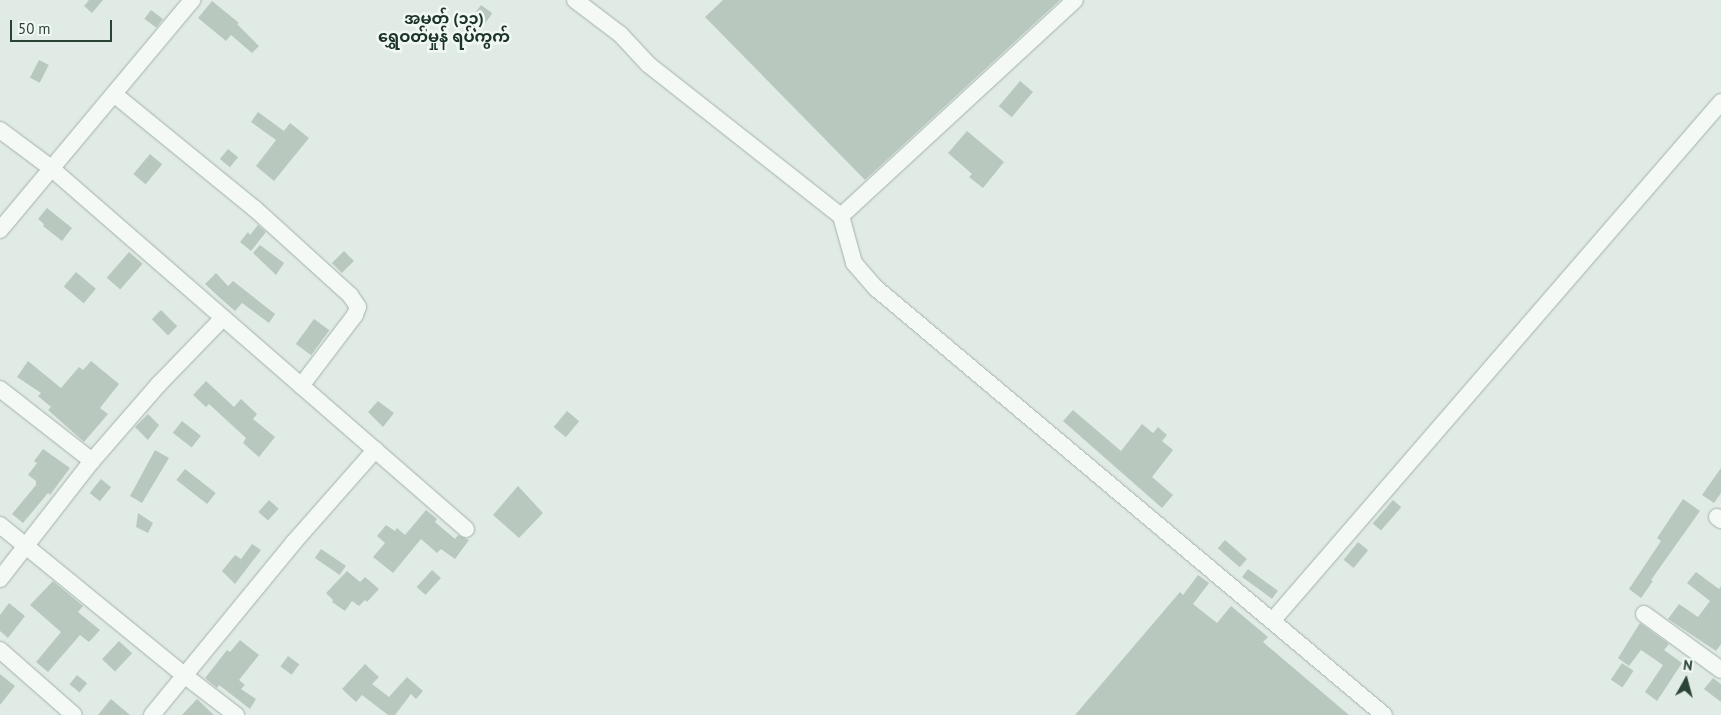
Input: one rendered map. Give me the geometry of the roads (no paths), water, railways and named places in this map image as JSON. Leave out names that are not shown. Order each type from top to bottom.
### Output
[{"type":"street","points":[[0,230],[192,0]]},
{"type":"street","points":[[575,0],[620,34],[649,65],[841,216],[854,263],[877,289],[1384,715]]},
{"type":"street","points":[[841,216],[1075,0]]},
{"type":"street","points":[[114,94],[254,208],[350,295],[358,307],[355,315],[301,386]]},
{"type":"street","points":[[1273,620],[1721,102]]},
{"type":"street","points":[[0,130],[51,168],[466,529]]},
{"type":"street","points":[[0,579],[92,461],[159,384],[223,318]]},
{"type":"street","points":[[0,389],[92,461]]},
{"type":"street","points":[[152,715],[294,542],[375,450]]},
{"type":"street","points":[[0,525],[184,676],[236,715]]},
{"type":"street","points":[[1644,614],[1721,670]]},
{"type":"street","points":[[0,650],[74,715]]},
{"type":"district","name":"အမှတ် (၁၃) ရွှေဝတ်မှုန် ရပ်ကွက်","points":[[444,27]]}]
